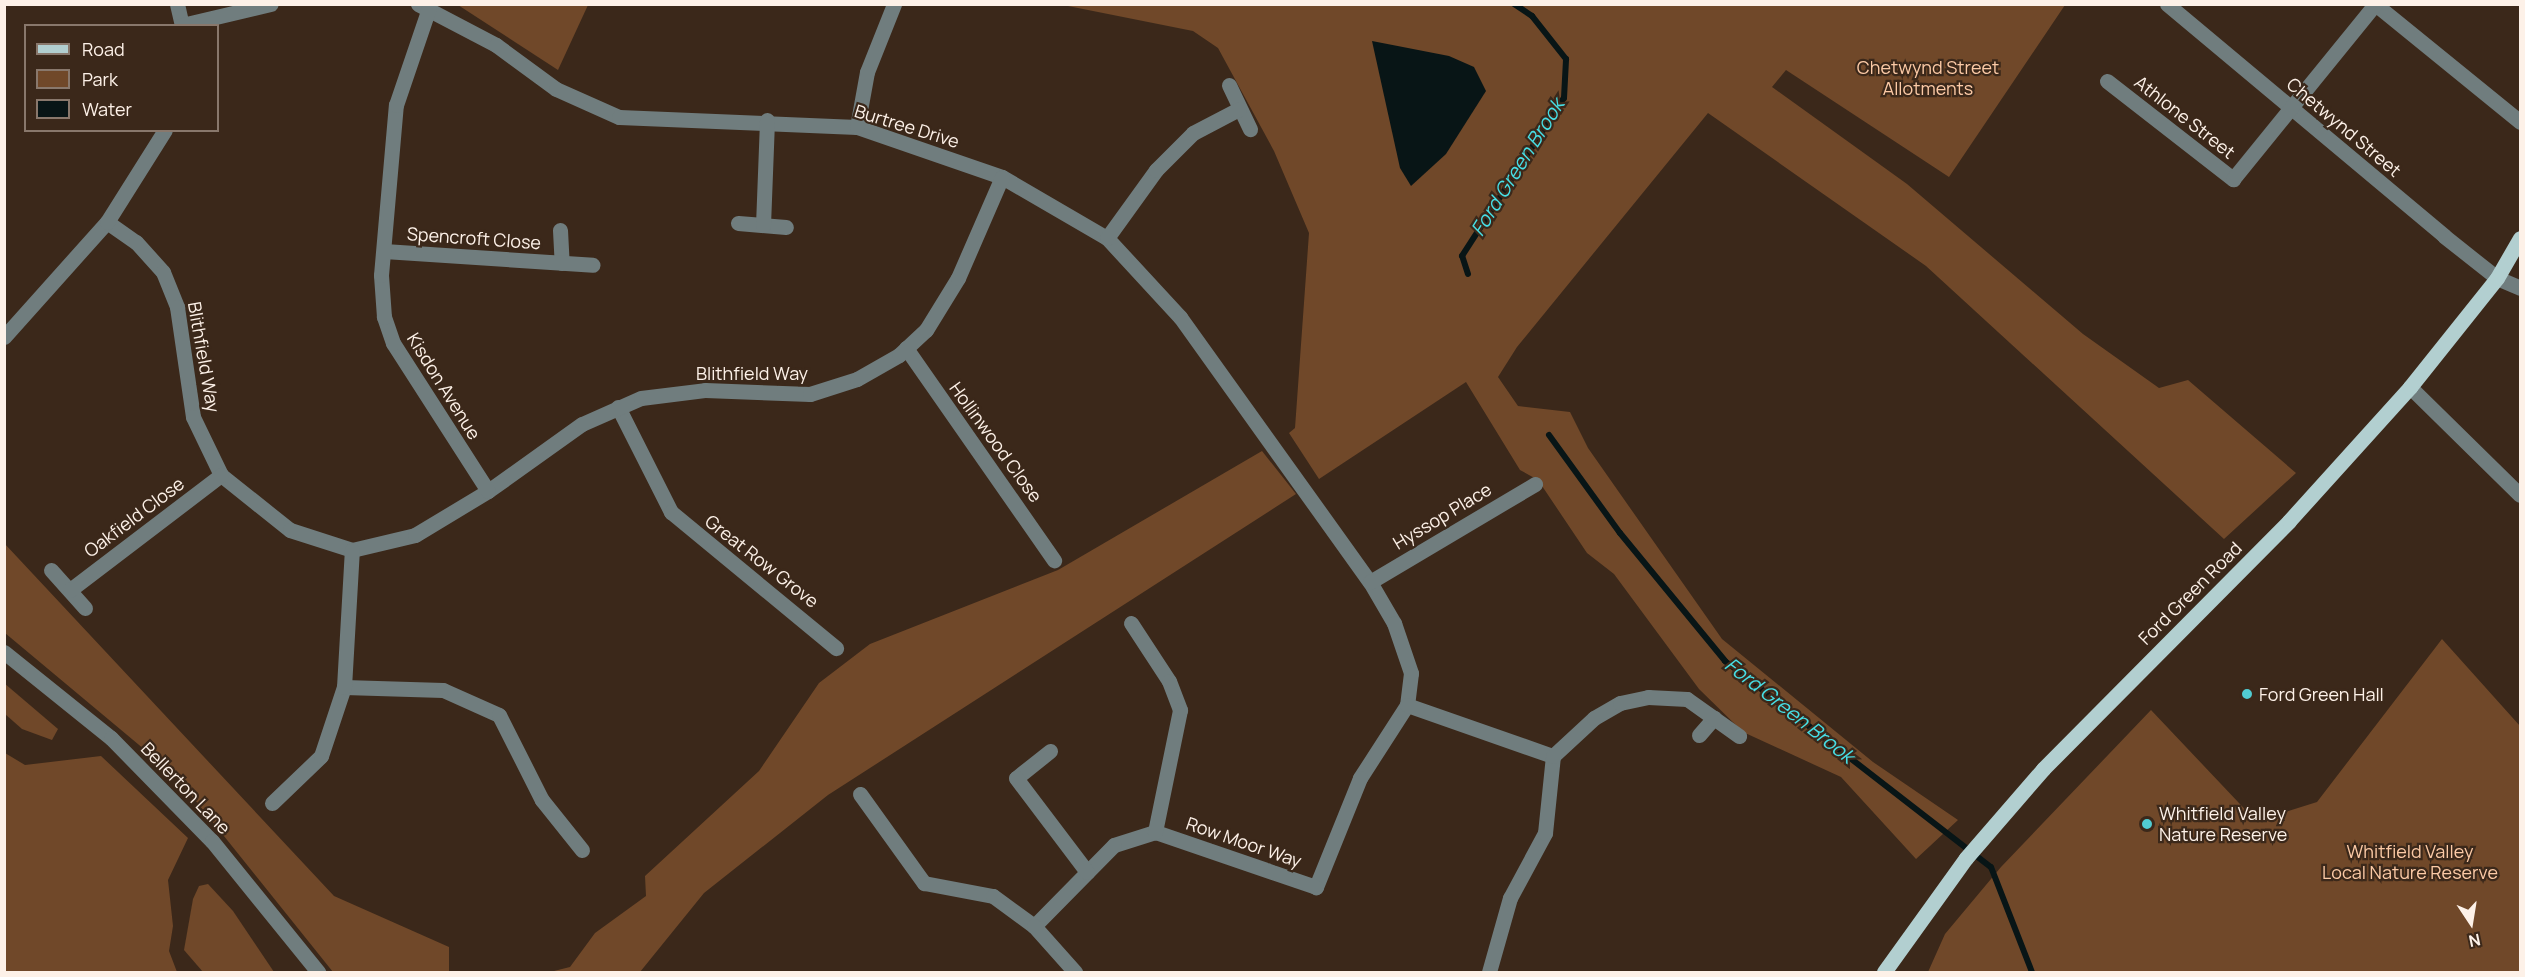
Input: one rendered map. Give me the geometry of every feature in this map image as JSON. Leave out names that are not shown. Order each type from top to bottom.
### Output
[{"type":"main road","name":"Ford Green Road","points":[[1884,972],[1966,858],[2043,768],[2289,521],[2410,387],[2497,278],[2520,238]]},
{"type":"street","points":[[177,4],[182,24]]},
{"type":"street","points":[[190,24],[272,4]]},
{"type":"street","points":[[857,127],[867,72],[894,4]]},
{"type":"street","name":"Chetwynd Street","points":[[2167,4],[2444,236],[2497,278],[2520,288]]},
{"type":"street","points":[[2375,4],[2520,122]]},
{"type":"street","name":"Athlone Street","points":[[2107,81],[2233,178],[2375,4]]},
{"type":"street","name":"Burtree Drive","points":[[424,6],[496,45],[556,89],[619,117],[767,120],[857,127],[1002,177],[1107,238],[1180,316],[1283,467]]},
{"type":"street","name":"Kisdon Avenue","points":[[424,6],[396,105],[384,251],[384,317],[393,343],[488,492]]},
{"type":"street","points":[[1229,85],[1250,129]]},
{"type":"street","points":[[1107,238],[1156,170],[1193,134],[1239,109]]},
{"type":"street","points":[[763,225],[767,120]]},
{"type":"street","points":[[4,337],[107,222],[164,132]]},
{"type":"street","name":"Blithfield Way","points":[[488,492],[582,424],[618,407],[705,390],[810,394],[857,379],[906,348],[926,330],[958,278],[1002,177]]},
{"type":"street","name":"Blithfield Way","points":[[107,222],[136,242],[164,272],[177,307],[193,417],[221,476],[290,530],[352,550]]},
{"type":"street","points":[[738,223],[786,227]]},
{"type":"street","name":"Spencroft Close","points":[[560,230],[562,263]]},
{"type":"street","name":"Spencroft Close","points":[[384,251],[592,265]]},
{"type":"street","name":"Hollinwood Close","points":[[906,348],[1054,560]]},
{"type":"street","points":[[2410,387],[2520,495]]},
{"type":"street","name":"Great Row Grove","points":[[618,407],[671,512],[701,542],[836,648]]},
{"type":"street","name":"Row Moor Way","points":[[1155,832],[1316,887],[1360,778],[1407,705],[1411,673],[1394,623],[1370,582],[1283,467]]},
{"type":"street","name":"Oakfield Close","points":[[70,590],[221,476]]},
{"type":"street","name":"Hyssop Place","points":[[1370,582],[1535,484]]},
{"type":"street","points":[[272,803],[321,756],[345,687],[352,550],[415,535],[488,492]]},
{"type":"street","points":[[51,570],[85,608]]},
{"type":"street","points":[[1034,926],[1114,845],[1155,832],[1180,711],[1168,681],[1131,623]]},
{"type":"street","name":"Bellerton Lane","points":[[4,652],[111,738],[202,830],[318,972]]},
{"type":"street","points":[[345,687],[443,690],[499,715],[542,800],[582,850]]},
{"type":"street","points":[[1489,972],[1510,898],[1545,833],[1553,756],[1620,703],[1668,694],[1687,699],[1739,736]]},
{"type":"street","points":[[1407,705],[1553,756]]},
{"type":"street","points":[[1699,735],[1714,718]]},
{"type":"street","points":[[1050,751],[1016,778],[1087,872]]},
{"type":"street","points":[[860,794],[924,883],[993,896],[1034,926],[1075,972]]},
{"type":"green space","points":[[458,5],[588,5],[558,70]]},
{"type":"green space","name":"Chetwynd Street Allotments","points":[[1063,5],[2065,5],[1949,177],[1786,70],[1772,87],[1907,184],[2083,334],[2159,388],[2188,380],[2296,473],[2224,539],[1926,266],[1708,113],[1517,347],[1498,377],[1518,406],[1570,412],[1588,448],[1722,639],[1873,762],[1958,820],[1916,859],[1841,777],[1743,732],[1699,689],[1614,574],[1587,553],[1538,480],[1520,470],[1466,382],[1319,479],[1289,433],[1295,428],[1309,233],[1274,151],[1218,48],[1193,31]]},
{"type":"green space","points":[[1262,451],[1296,494],[828,795],[704,893],[640,972],[550,972],[570,967],[595,933],[646,896],[645,876],[759,771],[819,683],[870,644],[1058,570]]},
{"type":"green space","points":[[4,543],[334,896],[449,947],[449,972],[333,972],[175,775],[5,633]]},
{"type":"green space","name":"Whitfield Valley Local Nature Reserve","points":[[2442,639],[2520,726],[2520,972],[1928,972],[1945,934],[2001,867],[2151,710],[2256,821],[2317,802]]},
{"type":"green space","points":[[4,683],[58,729],[52,740],[22,729],[5,714]]},
{"type":"green space","points":[[5,753],[25,765],[101,756],[188,838],[168,880],[173,926],[169,951],[177,972],[5,972]]},
{"type":"green space","points":[[208,884],[233,911],[274,972],[203,972],[184,950],[193,899],[199,886]]},
{"type":"water","points":[[1372,41],[1449,56],[1474,67],[1486,91],[1446,154],[1411,186],[1400,168]]},
{"type":"waterway","name":"Ford Green Brook","points":[[1468,274],[1462,256],[1564,98],[1566,59],[1532,16],[1514,4]]},
{"type":"waterway","name":"Ford Green Brook","points":[[1549,435],[1620,533],[1725,661],[1991,867],[2032,972]]},
{"type":"place","name":"Ford Green Hall","points":[[2247,694]]},
{"type":"place","name":"Whitfield Valley Nature Reserve","points":[[2147,824]]}]
